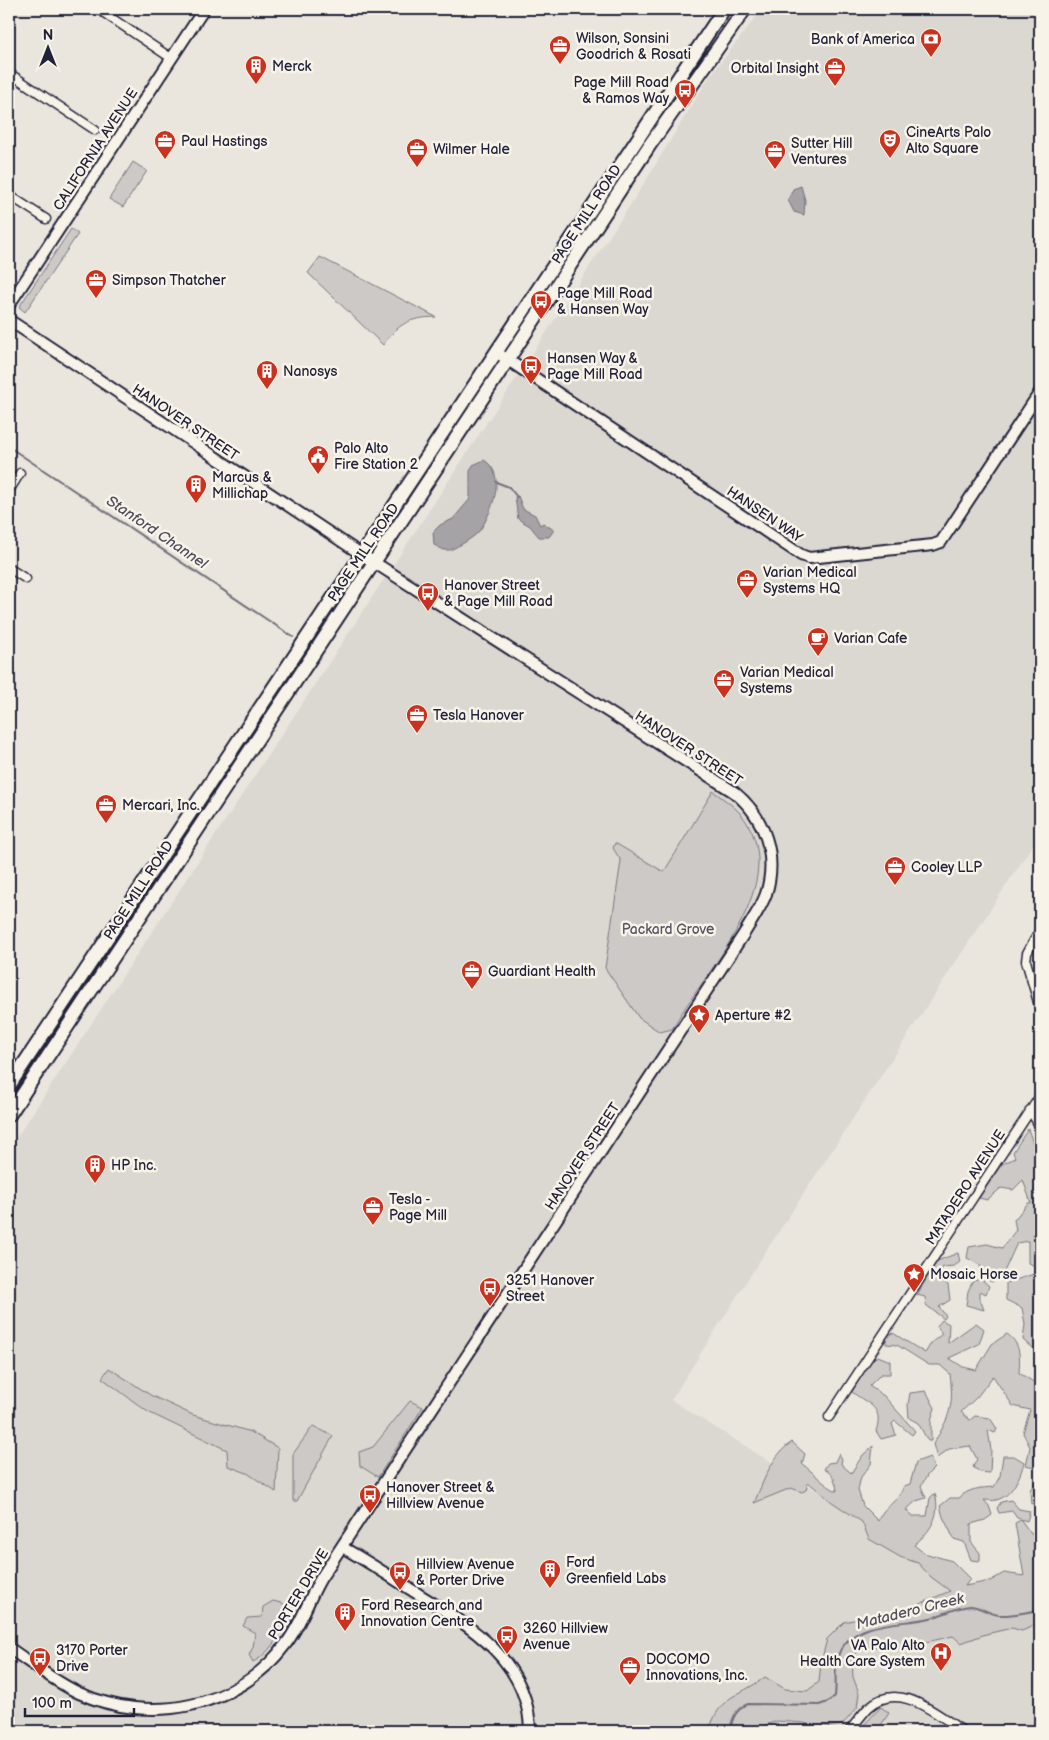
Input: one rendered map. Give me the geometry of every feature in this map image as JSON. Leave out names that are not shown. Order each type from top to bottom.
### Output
[{"type":"main road","name":"PAGE MILL ROAD","points":[[9,1086],[724,9]]},
{"type":"main road","name":"PAGE MILL ROAD","points":[[9,1114],[688,88],[745,9]]},
{"type":"main road","points":[[152,869],[156,891]]},
{"type":"street","points":[[98,9],[172,58]]},
{"type":"street","name":"CALIFORNIA AVENUE","points":[[9,305],[204,9]]},
{"type":"street","points":[[9,73],[95,130]]},
{"type":"street","points":[[9,195],[46,219]]},
{"type":"street","name":"HANOVER STREET","points":[[9,320],[361,554],[734,792],[748,805],[760,822],[768,845],[770,871],[765,895],[745,932],[342,1547]]},
{"type":"street","name":"HANSEN WAY","points":[[496,352],[801,555],[809,558],[933,545],[941,542],[1040,392]]},
{"type":"street","points":[[9,491],[20,473]]},
{"type":"street","points":[[9,568],[26,579]]},
{"type":"street","points":[[1040,930],[1027,953],[1026,961],[1040,1009]]},
{"type":"street","name":"MATADERO AVENUE","points":[[829,1417],[1040,1096]]},
{"type":"street","points":[[1030,1110],[1040,1127]]},
{"type":"street","points":[[342,1547],[463,1622],[497,1651],[510,1667],[518,1682],[527,1707],[530,1731]]},
{"type":"street","name":"PORTER DRIVE","points":[[9,1648],[87,1696],[118,1706],[135,1709],[160,1710],[186,1707],[222,1696],[234,1689],[254,1676],[278,1653],[298,1624],[319,1582],[342,1547]]},
{"type":"street","points":[[849,1731],[873,1704],[888,1697],[911,1699],[962,1731]]},
{"type":"shaded area","points":[[762,9],[1040,9],[1040,834],[766,1251],[671,1400],[1016,1614],[1040,1626],[1040,1731],[9,1731],[9,1149],[638,193],[708,79]]},
{"type":"shaded area","points":[[801,186],[805,200],[804,215],[794,212],[788,200],[793,189]]},
{"type":"shaded area","points":[[484,460],[491,466],[496,484],[489,514],[480,530],[462,544],[450,550],[444,550],[434,545],[433,532],[440,525],[453,519],[470,499],[470,471],[473,465]]},
{"type":"shaded area","points":[[518,496],[523,509],[535,515],[540,525],[543,523],[554,530],[549,537],[539,537],[530,526],[518,519],[515,497]]},
{"type":"green space","points":[[133,162],[147,171],[123,207],[109,199]]},
{"type":"green space","points":[[71,229],[78,234],[25,312],[19,307]]},
{"type":"green space","points":[[320,257],[436,317],[412,320],[405,323],[394,331],[383,345],[308,273]]},
{"type":"green space","name":"Packard Grove","points":[[713,791],[740,813],[755,839],[758,867],[752,896],[739,925],[723,953],[672,1029],[660,1032],[639,1018],[605,968],[621,861],[613,848],[615,843],[664,872]]},
{"type":"green space","points":[[1028,1129],[1040,1163],[1040,1355],[1023,1340],[1025,1324],[1022,1308],[1006,1300],[1006,1283],[1037,1273],[1033,1265],[1028,1263],[1028,1241],[1017,1243],[1003,1274],[992,1282],[982,1277],[980,1265],[967,1258],[969,1247],[987,1244],[1002,1248],[1016,1230],[1014,1220],[1028,1203],[1031,1203],[1023,1180],[1013,1190],[1001,1188],[987,1200],[979,1198],[1002,1164],[1015,1158],[1013,1152]]},
{"type":"green space","points":[[958,1253],[960,1262],[954,1266],[943,1267],[937,1277],[948,1285],[950,1300],[939,1307],[946,1316],[944,1319],[926,1305],[925,1297],[917,1295],[937,1261]]},
{"type":"green space","points":[[981,1279],[989,1286],[986,1294],[980,1291],[980,1299],[984,1310],[966,1305],[968,1291],[973,1281]]},
{"type":"green space","points":[[942,1320],[949,1324],[948,1343],[976,1323],[984,1329],[979,1344],[949,1358],[963,1367],[976,1370],[992,1344],[1007,1334],[1015,1342],[1019,1351],[1019,1373],[1040,1386],[1040,1464],[1034,1467],[1026,1465],[1030,1447],[1023,1433],[1030,1410],[1013,1406],[993,1376],[977,1397],[961,1412],[970,1420],[975,1416],[990,1418],[997,1429],[995,1433],[988,1430],[991,1450],[990,1473],[980,1472],[973,1467],[977,1459],[970,1446],[949,1449],[937,1458],[933,1444],[947,1418],[951,1403],[950,1374],[940,1365],[929,1365],[897,1345],[886,1344],[886,1336],[893,1333],[925,1353],[932,1342],[942,1334],[937,1326]]},
{"type":"green space","points":[[878,1356],[890,1361],[890,1374],[881,1374],[869,1386],[884,1396],[915,1431],[912,1435],[895,1421],[892,1424],[896,1435],[881,1439],[876,1431],[878,1417],[873,1407],[852,1392],[871,1360]]},
{"type":"green space","points":[[109,1368],[152,1396],[193,1415],[251,1432],[278,1448],[276,1492],[247,1473],[228,1466],[227,1450],[148,1412],[102,1378]]},
{"type":"green space","points":[[926,1391],[935,1408],[931,1420],[931,1441],[928,1441],[918,1423],[909,1418],[908,1405],[910,1393]]},
{"type":"green space","points":[[410,1401],[423,1407],[378,1477],[360,1466],[359,1452],[373,1447]]},
{"type":"green space","points":[[313,1426],[333,1436],[297,1501],[293,1501],[293,1454]]},
{"type":"green space","points":[[792,1442],[805,1454],[802,1464],[827,1486],[837,1491],[834,1478],[824,1469],[828,1463],[835,1462],[839,1453],[842,1459],[841,1464],[851,1473],[863,1455],[873,1446],[871,1464],[861,1477],[858,1490],[863,1506],[878,1521],[884,1511],[898,1497],[904,1486],[910,1484],[916,1462],[930,1457],[934,1468],[921,1486],[926,1498],[916,1501],[906,1510],[912,1516],[927,1516],[930,1498],[935,1493],[937,1509],[930,1528],[914,1545],[924,1553],[952,1561],[970,1579],[965,1586],[990,1581],[1004,1573],[1024,1576],[1015,1523],[1021,1520],[1031,1534],[1040,1532],[1040,1555],[1034,1557],[1040,1571],[1040,1623],[1022,1631],[1012,1628],[986,1634],[961,1643],[953,1636],[900,1648],[860,1646],[852,1659],[853,1677],[859,1693],[857,1708],[842,1725],[820,1728],[804,1723],[777,1721],[760,1727],[758,1731],[709,1731],[724,1703],[765,1677],[785,1689],[807,1691],[819,1682],[821,1662],[827,1639],[844,1622],[910,1608],[950,1591],[931,1577],[918,1563],[900,1557],[869,1539],[862,1522],[832,1502],[808,1482],[806,1490],[802,1492],[791,1488],[754,1503],[773,1462]]},
{"type":"green space","points":[[1003,1456],[1014,1456],[1024,1462],[1023,1467],[1015,1485],[1007,1495],[996,1500],[984,1500],[989,1506],[992,1515],[985,1520],[971,1524],[971,1542],[980,1553],[980,1561],[971,1560],[964,1542],[954,1539],[943,1517],[940,1506],[950,1498],[959,1498],[971,1490],[994,1487],[1000,1476]]},
{"type":"green space","points":[[1040,1474],[1040,1502],[1031,1504],[1030,1490]]},
{"type":"green space","points":[[1011,1500],[1019,1509],[1030,1511],[1027,1521],[1017,1518],[1012,1511],[999,1513],[997,1508],[1001,1502]]},
{"type":"green space","points":[[273,1601],[293,1606],[292,1610],[281,1632],[266,1653],[253,1662],[249,1655],[253,1647],[255,1633],[243,1626],[247,1618],[262,1617],[263,1607]]},
{"type":"green space","points":[[881,1707],[889,1713],[877,1731],[858,1731]]},
{"type":"waterway","name":"Stanford Channel","points":[[9,447],[293,637]]},
{"type":"waterway","points":[[496,482],[509,487],[517,497]]},
{"type":"waterway","name":"Matadero Creek","points":[[730,1731],[735,1715],[748,1704],[819,1705],[828,1702],[835,1696],[836,1667],[840,1651],[847,1641],[868,1629],[880,1625],[930,1618],[970,1606],[999,1615],[1040,1610]]},
{"type":"place","name":"Bank of America","points":[[931,58]]},
{"type":"place","name":"Wilson, Sonsini Goodrich & Rosati","points":[[560,65]]},
{"type":"place","name":"Merck","points":[[256,85]]},
{"type":"place","name":"Orbital Insight","points":[[835,87]]},
{"type":"place","name":"Page Mill Road & Ramos Way","points":[[685,109]]},
{"type":"place","name":"CineArts Palo Alto Square","points":[[890,159]]},
{"type":"place","name":"Paul Hastings","points":[[165,160]]},
{"type":"place","name":"Wilmer Hale","points":[[417,168]]},
{"type":"place","name":"Sutter Hill Ventures","points":[[775,170]]},
{"type":"place","name":"Simpson Thatcher","points":[[96,299]]},
{"type":"place","name":"Page Mill Road & Hansen Way","points":[[541,320]]},
{"type":"place","name":"Hansen Way & Page Mill Road","points":[[531,385]]},
{"type":"place","name":"Nanosys","points":[[267,390]]},
{"type":"place","name":"Palo Alto Fire Station 2","points":[[318,475]]},
{"type":"place","name":"Marcus & Millichap","points":[[196,504]]},
{"type":"place","name":"Varian Medical Systems HQ","points":[[747,599]]},
{"type":"place","name":"Hanover Street & Page Mill Road","points":[[428,612]]},
{"type":"place","name":"Varian Cafe","points":[[818,657]]},
{"type":"place","name":"Varian Medical Systems","points":[[724,699]]},
{"type":"place","name":"Tesla Hanover","points":[[417,734]]},
{"type":"place","name":"Mercari, Inc.","points":[[106,824]]},
{"type":"place","name":"Cooley LLP","points":[[895,886]]},
{"type":"place","name":"Guardiant Health","points":[[472,990]]},
{"type":"place","name":"Aperture #2","points":[[699,1034]]},
{"type":"place","name":"HP Inc.","points":[[95,1184]]},
{"type":"place","name":"Tesla - Page Mill","points":[[373,1226]]},
{"type":"place","name":"Mosaic Horse","points":[[914,1293]]},
{"type":"place","name":"3251 Hanover Street","points":[[490,1307]]},
{"type":"place","name":"Hanover Street & Hillview Avenue","points":[[370,1514]]},
{"type":"place","name":"Ford Greenfield Labs","points":[[550,1589]]},
{"type":"place","name":"Hillview Avenue & Porter Drive","points":[[400,1591]]},
{"type":"place","name":"Ford Research and Innovation Centre","points":[[345,1632]]},
{"type":"place","name":"3260 Hillview Avenue","points":[[507,1655]]},
{"type":"place","name":"VA Palo Alto Health Care System","points":[[941,1672]]},
{"type":"place","name":"3170 Porter Drive","points":[[40,1677]]},
{"type":"place","name":"DOCOMO Innovations, Inc.","points":[[630,1686]]}]
